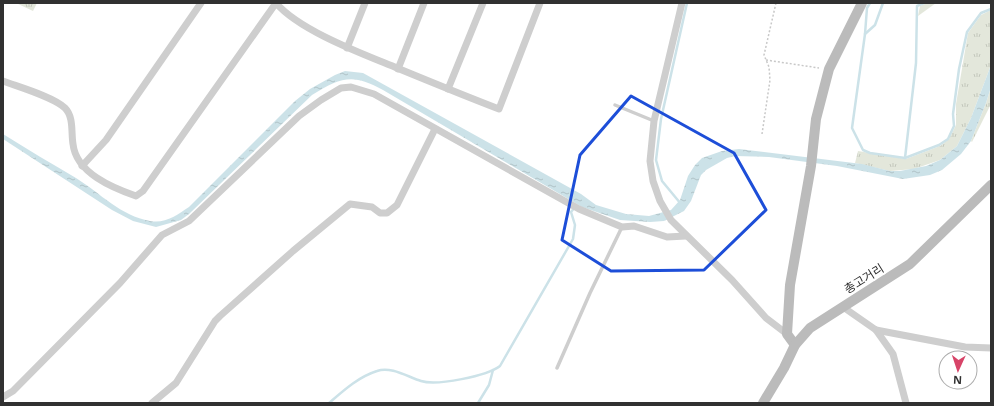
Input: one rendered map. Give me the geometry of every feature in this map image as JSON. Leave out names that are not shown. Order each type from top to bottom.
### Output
[{"type":"street","points":[[82,166],[106,140],[201,3]]},
{"type":"street","points":[[3,81],[46,97],[65,108],[71,120],[75,154],[82,166],[122,191],[136,196],[142,191],[276,3],[282,10],[312,30],[347,48],[499,109],[540,3]]},
{"type":"street","points":[[347,48],[365,3]]},
{"type":"street","points":[[398,68],[424,3]]},
{"type":"street","points":[[448,89],[483,3]]},
{"type":"street","points":[[682,3],[654,121],[650,161],[653,180],[671,220],[732,280],[766,318],[788,334],[795,345]]},
{"type":"street","points":[[788,334],[790,285],[811,166],[816,119],[829,69],[862,3]]},
{"type":"street","points":[[3,397],[13,391],[120,283],[162,235],[189,221],[299,116],[341,88],[351,87],[374,94],[579,209],[622,227],[634,226],[667,236],[686,236]]},
{"type":"street","points":[[152,403],[176,384],[215,321],[327,222],[350,204],[372,207],[380,213],[387,213],[397,205],[435,129]]},
{"type":"street","name":"총고거리","points":[[763,403],[784,368],[795,345],[810,328],[843,306],[880,285],[910,264],[991,185]]},
{"type":"street","points":[[843,306],[876,330],[893,354],[906,403]]},
{"type":"street","points":[[876,330],[965,347],[991,348]]},
{"type":"lane","points":[[615,105],[654,121]]},
{"type":"lane","points":[[557,368],[590,293],[622,227]]},
{"type":"path","points":[[762,134],[770,80],[769,67],[764,55],[776,3]]},
{"type":"path","points":[[766,60],[829,69]]},
{"type":"highlighted area","points":[[631,96],[734,153],[766,210],[704,270],[611,271],[562,240],[580,155]]},
{"type":"green space","points":[[16,3],[37,3],[33,11]]},
{"type":"green space","points":[[927,3],[936,3],[918,16],[920,6]]},
{"type":"green space","points":[[991,10],[991,65],[971,118],[957,146],[940,160],[914,169],[890,171],[855,163],[858,151],[906,159],[940,146],[949,139],[956,125],[956,104],[968,33],[981,15]]},
{"type":"green space","points":[[991,87],[991,104],[972,142],[971,141]]},
{"type":"water","points":[[991,65],[991,87],[971,141],[961,154],[942,170],[930,175],[903,179],[837,166],[769,157],[735,156],[727,158],[706,170],[701,175],[691,201],[684,211],[664,221],[650,222],[620,220],[582,207],[383,90],[355,79],[339,81],[312,95],[189,214],[181,220],[156,227],[133,221],[112,210],[3,139],[3,134],[76,178],[120,209],[139,218],[155,222],[161,221],[171,218],[189,207],[295,101],[310,89],[345,71],[363,73],[581,194],[596,205],[626,214],[649,216],[671,210],[680,200],[688,176],[695,165],[702,158],[722,151],[739,149],[862,164],[890,171],[900,171],[926,166],[940,160],[957,146],[971,118]]},
{"type":"waterway","points":[[681,204],[662,181],[656,160],[661,119],[687,3]]},
{"type":"waterway","points":[[865,34],[867,8],[870,3]]},
{"type":"waterway","points":[[883,3],[875,25],[865,34],[852,128],[863,150],[870,153],[905,158],[939,145],[948,139],[954,126],[953,114],[959,69],[967,32],[981,13],[991,9]]},
{"type":"waterway","points":[[905,158],[916,63],[917,6],[924,3]]},
{"type":"waterway","points":[[329,403],[345,389],[377,371],[394,371],[421,381],[438,382],[474,376],[494,370],[500,366],[573,239],[575,225],[571,212],[575,207]]},
{"type":"waterway","points":[[478,403],[489,385],[493,370]]}]
